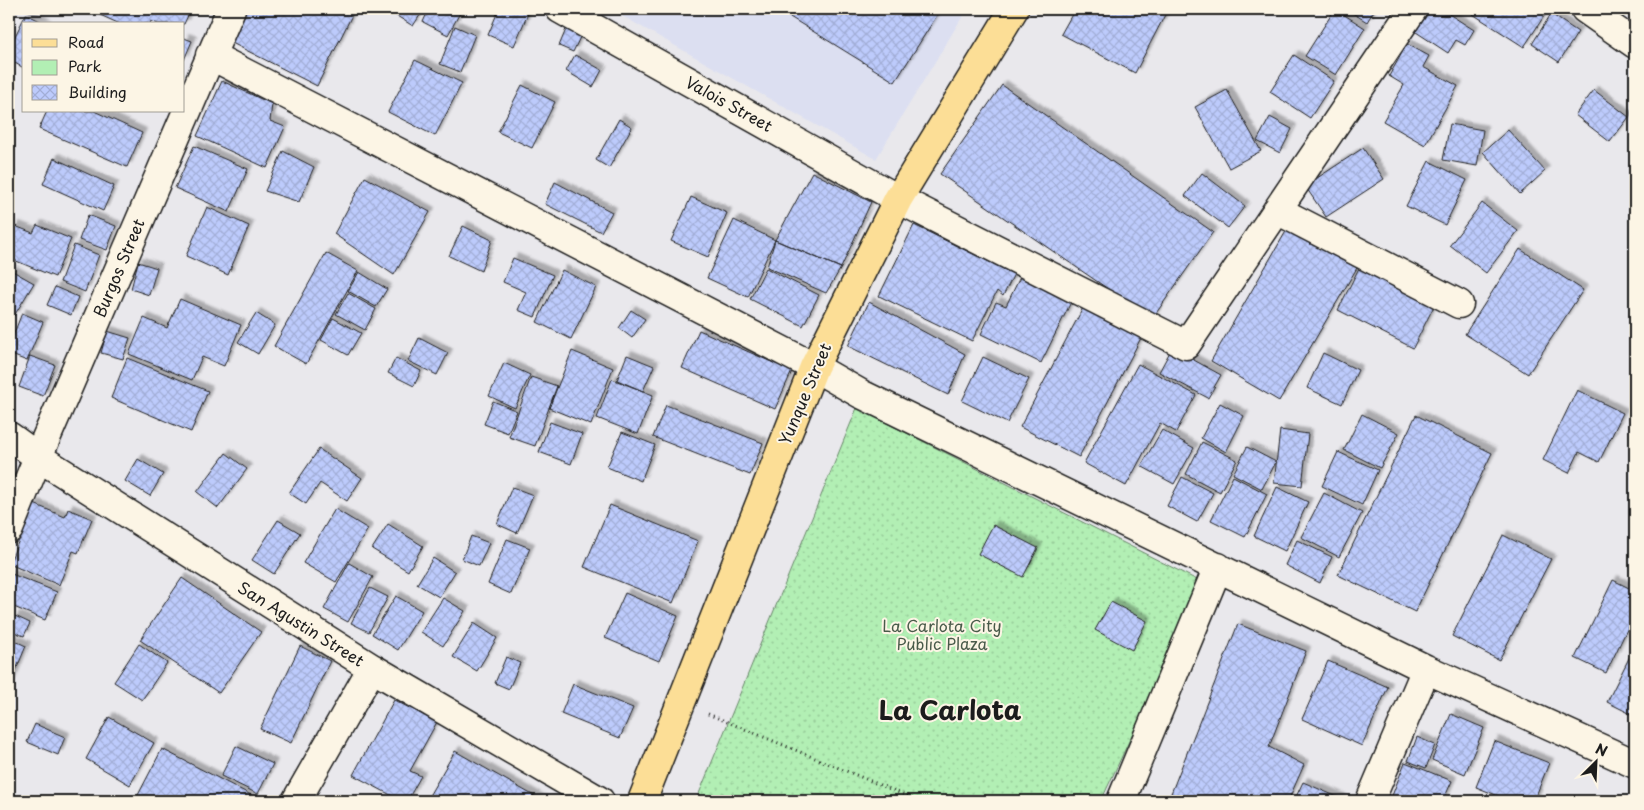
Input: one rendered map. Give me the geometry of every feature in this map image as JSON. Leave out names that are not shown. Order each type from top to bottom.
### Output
[{"type":"main road","name":"Yunque Street","points":[[642,801],[814,367],[898,198],[1014,9]]},
{"type":"street","name":"Burgos Street","points":[[9,529],[231,9]]},
{"type":"street","name":"Valois Street","points":[[560,9],[898,198],[1186,345],[1277,210]]},
{"type":"street","points":[[1413,9],[1277,210],[1459,304]]},
{"type":"street","points":[[1585,9],[1635,44]]},
{"type":"street","points":[[210,55],[814,367],[861,394],[1426,668],[1635,764]]},
{"type":"street","name":"San Agustin Street","points":[[9,436],[38,458],[372,668],[600,801]]},
{"type":"street","points":[[1121,801],[1218,567]]},
{"type":"street","points":[[296,801],[372,668]]},
{"type":"street","points":[[1370,801],[1426,668]]},
{"type":"path","points":[[682,703],[919,801]]},
{"type":"shaded area","points":[[610,9],[967,9],[876,159]]},
{"type":"green space","name":"La Carlota City Public Plaza","points":[[857,408],[1203,583],[1101,801],[696,801]]},
{"type":"building","points":[[103,9],[191,9],[185,22],[116,22],[100,15]]},
{"type":"building","points":[[241,9],[355,9],[317,86],[226,40]]},
{"type":"building","points":[[394,9],[424,9],[413,26],[392,13]]},
{"type":"building","points":[[429,9],[462,9],[448,35],[423,22]]},
{"type":"building","points":[[499,9],[530,9],[514,46],[488,35]]},
{"type":"building","points":[[777,9],[941,9],[895,82]]},
{"type":"building","points":[[1075,9],[1168,9],[1135,73],[1061,34]]},
{"type":"building","points":[[1335,9],[1365,28],[1336,75],[1305,56]]},
{"type":"building","points":[[1346,9],[1375,9],[1367,22]]},
{"type":"building","points":[[1426,9],[1441,9],[1474,30],[1465,45],[1456,40],[1448,53],[1413,30]]},
{"type":"building","points":[[1465,9],[1546,9],[1548,10],[1524,47]]},
{"type":"building","points":[[26,14],[42,22],[22,22]]},
{"type":"building","points":[[1551,14],[1578,32],[1559,62],[1532,44]]},
{"type":"building","points":[[22,22],[22,67],[9,60],[9,48]]},
{"type":"building","points":[[455,26],[475,35],[460,72],[440,64]]},
{"type":"building","points":[[567,27],[582,33],[573,52],[559,46]]},
{"type":"building","points":[[185,38],[192,41],[185,58]]},
{"type":"building","points":[[1407,44],[1429,56],[1423,67],[1458,86],[1425,145],[1383,121],[1404,85],[1389,76]]},
{"type":"building","points":[[575,55],[602,70],[593,87],[566,71]]},
{"type":"building","points":[[1294,55],[1334,81],[1310,118],[1270,92]]},
{"type":"building","points":[[415,60],[462,83],[435,136],[388,112]]},
{"type":"building","points":[[222,81],[272,104],[270,121],[285,127],[267,168],[197,136]]},
{"type":"building","points":[[522,85],[555,102],[532,148],[498,132]]},
{"type":"building","points":[[1002,85],[1213,232],[1152,319],[940,174]]},
{"type":"building","points":[[1227,90],[1261,151],[1229,168],[1195,107]]},
{"type":"building","points":[[1594,90],[1629,117],[1610,142],[1575,115]]},
{"type":"building","points":[[47,112],[96,112],[142,133],[127,167],[39,129]]},
{"type":"building","points":[[1270,117],[1292,129],[1280,153],[1257,141]]},
{"type":"building","points":[[619,119],[632,127],[609,168],[596,160]]},
{"type":"building","points":[[1450,124],[1483,130],[1477,166],[1443,160]]},
{"type":"building","points":[[1508,130],[1545,171],[1520,194],[1483,152]]},
{"type":"building","points":[[194,146],[248,169],[229,212],[175,188]]},
{"type":"building","points":[[1363,148],[1384,179],[1326,217],[1305,186]]},
{"type":"building","points":[[283,151],[314,167],[299,202],[265,191]]},
{"type":"building","points":[[54,158],[114,186],[103,211],[43,184]]},
{"type":"building","points":[[1429,161],[1467,180],[1445,225],[1406,206]]},
{"type":"building","points":[[812,172],[871,202],[841,268],[775,240]]},
{"type":"building","points":[[1202,173],[1245,206],[1228,228],[1185,196]]},
{"type":"building","points":[[365,177],[430,212],[394,275],[334,234]]},
{"type":"building","points":[[555,182],[612,212],[601,232],[545,204]]},
{"type":"building","points":[[691,197],[727,213],[708,257],[671,241]]},
{"type":"building","points":[[1482,203],[1518,231],[1486,273],[1450,245]]},
{"type":"building","points":[[207,207],[249,226],[228,275],[186,256]]},
{"type":"building","points":[[88,215],[116,226],[107,250],[79,240]]},
{"type":"building","points":[[734,220],[775,240],[748,297],[707,278]]},
{"type":"building","points":[[1292,221],[1361,261],[1279,401],[1211,361]]},
{"type":"building","points":[[37,225],[71,239],[55,277],[9,258],[9,241],[15,226],[33,233]]},
{"type":"building","points":[[914,225],[1014,274],[1003,296],[997,291],[972,341],[879,296]]},
{"type":"building","points":[[463,226],[492,240],[481,271],[449,256]]},
{"type":"building","points":[[775,240],[841,268],[826,293],[767,267]]},
{"type":"building","points":[[74,245],[99,255],[85,292],[60,282]]},
{"type":"building","points":[[1520,249],[1583,290],[1528,374],[1465,334]]},
{"type":"building","points":[[326,253],[358,271],[306,364],[274,346]]},
{"type":"building","points":[[513,258],[553,275],[535,317],[518,310],[526,292],[503,282]]},
{"type":"building","points":[[138,262],[157,268],[149,295],[131,289]]},
{"type":"building","points":[[1362,262],[1437,300],[1413,348],[1338,310]]},
{"type":"building","points":[[766,268],[819,295],[803,326],[750,299]]},
{"type":"building","points":[[9,269],[34,283],[14,316],[9,313]]},
{"type":"building","points":[[562,270],[596,287],[571,339],[537,322]]},
{"type":"building","points":[[359,272],[387,289],[376,307],[348,291]]},
{"type":"building","points":[[1021,275],[1072,300],[1041,363],[981,334],[996,302],[1006,306]]},
{"type":"building","points":[[55,287],[78,297],[71,315],[47,305]]},
{"type":"building","points":[[348,293],[376,309],[365,330],[336,314]]},
{"type":"building","points":[[180,299],[241,325],[224,366],[202,357],[192,380],[129,354],[144,318],[167,328]]},
{"type":"building","points":[[869,302],[965,354],[948,395],[848,346]]},
{"type":"building","points":[[1084,306],[1142,336],[1079,457],[1020,427]]},
{"type":"building","points":[[631,310],[645,319],[632,338],[619,328]]},
{"type":"building","points":[[22,313],[43,322],[27,361],[9,354],[9,346]]},
{"type":"building","points":[[256,313],[275,325],[258,354],[238,342]]},
{"type":"building","points":[[333,318],[361,333],[348,355],[321,340]]},
{"type":"building","points":[[699,330],[792,371],[775,409],[682,368]]},
{"type":"building","points":[[107,331],[130,338],[123,359],[101,353]]},
{"type":"building","points":[[419,338],[448,353],[437,375],[408,361]]},
{"type":"building","points":[[1172,348],[1221,375],[1208,398],[1159,372]]},
{"type":"building","points":[[572,351],[613,368],[591,425],[549,408]]},
{"type":"building","points":[[1323,353],[1358,370],[1342,404],[1307,388]]},
{"type":"building","points":[[627,355],[654,366],[643,391],[617,380]]},
{"type":"building","points":[[30,356],[55,365],[43,396],[19,387]]},
{"type":"building","points":[[983,357],[1029,379],[1007,423],[962,401]]},
{"type":"building","points":[[127,358],[208,391],[191,432],[111,398]]},
{"type":"building","points":[[396,358],[421,371],[414,386],[388,373]]},
{"type":"building","points":[[504,363],[530,375],[515,408],[489,396]]},
{"type":"building","points":[[1138,364],[1196,395],[1176,432],[1160,423],[1126,486],[1084,463]]},
{"type":"building","points":[[531,377],[557,386],[535,446],[509,437]]},
{"type":"building","points":[[612,379],[653,395],[638,434],[597,418]]},
{"type":"building","points":[[1577,390],[1623,413],[1599,462],[1579,452],[1569,473],[1543,460]]},
{"type":"building","points":[[493,401],[517,411],[508,433],[484,424]]},
{"type":"building","points":[[1220,403],[1244,416],[1226,452],[1201,438]]},
{"type":"building","points":[[666,405],[763,443],[750,475],[653,437]]},
{"type":"building","points":[[1362,414],[1399,433],[1380,468],[1344,450]]},
{"type":"building","points":[[1416,415],[1492,453],[1415,612],[1338,575]]},
{"type":"building","points":[[550,422],[582,434],[571,464],[539,452]]},
{"type":"building","points":[[1162,430],[1194,448],[1174,484],[1141,466]]},
{"type":"building","points":[[1280,430],[1308,434],[1302,486],[1274,483]]},
{"type":"building","points":[[622,432],[655,445],[641,481],[607,467]]},
{"type":"building","points":[[1202,442],[1237,460],[1220,492],[1186,474]]},
{"type":"building","points":[[1247,447],[1276,462],[1262,489],[1233,474]]},
{"type":"building","points":[[319,449],[362,478],[347,501],[320,483],[306,504],[289,493]]},
{"type":"building","points":[[1338,452],[1378,470],[1362,505],[1322,486]]},
{"type":"building","points":[[226,453],[247,469],[218,508],[197,492]]},
{"type":"building","points":[[138,459],[163,474],[150,496],[125,481]]},
{"type":"building","points":[[1233,476],[1267,494],[1245,537],[1211,520]]},
{"type":"building","points":[[1182,477],[1213,493],[1197,522],[1167,506]]},
{"type":"building","points":[[512,487],[533,495],[517,533],[497,524]]},
{"type":"building","points":[[1277,487],[1308,502],[1285,551],[1254,536]]},
{"type":"building","points":[[1324,493],[1362,513],[1339,557],[1301,537]]},
{"type":"building","points":[[34,504],[65,517],[68,509],[92,519],[78,553],[73,551],[59,585],[9,564]]},
{"type":"building","points":[[610,505],[698,541],[673,603],[584,567]]},
{"type":"building","points":[[335,509],[368,529],[336,582],[303,563]]},
{"type":"building","points":[[278,520],[300,533],[274,574],[252,560]]},
{"type":"building","points":[[388,524],[423,546],[408,571],[372,549]]},
{"type":"building","points":[[993,525],[1038,548],[1023,577],[978,554]]},
{"type":"building","points":[[1503,535],[1551,559],[1499,660],[1452,636]]},
{"type":"building","points":[[471,536],[489,543],[479,566],[462,559]]},
{"type":"building","points":[[507,539],[530,548],[511,594],[488,584]]},
{"type":"building","points":[[1297,540],[1332,557],[1320,583],[1285,565]]},
{"type":"building","points":[[433,558],[455,572],[439,597],[417,584]]},
{"type":"building","points":[[349,563],[373,577],[348,622],[324,609]]},
{"type":"building","points":[[9,573],[57,592],[45,620],[9,605]]},
{"type":"building","points":[[182,578],[261,632],[219,693],[140,640]]},
{"type":"building","points":[[1613,580],[1635,591],[1635,613],[1606,673],[1575,658]]},
{"type":"building","points":[[370,588],[388,597],[369,632],[351,623]]},
{"type":"building","points":[[625,593],[678,616],[659,661],[605,638]]},
{"type":"building","points":[[396,596],[422,611],[398,650],[372,634]]},
{"type":"building","points":[[443,598],[465,611],[443,646],[421,632]]},
{"type":"building","points":[[1111,602],[1147,621],[1132,650],[1095,630]]},
{"type":"building","points":[[15,616],[30,623],[24,636],[9,630]]},
{"type":"building","points":[[474,623],[497,638],[477,671],[453,657]]},
{"type":"building","points":[[1238,624],[1306,651],[1269,747],[1304,765],[1288,801],[1168,801]]},
{"type":"building","points":[[9,638],[26,646],[9,687]]},
{"type":"building","points":[[139,644],[167,663],[142,700],[114,682]]},
{"type":"building","points":[[300,646],[330,661],[291,743],[260,729]]},
{"type":"building","points":[[1630,656],[1635,658],[1635,716],[1607,702]]},
{"type":"building","points":[[506,657],[520,663],[509,689],[495,683]]},
{"type":"building","points":[[1328,661],[1388,687],[1362,746],[1302,719]]},
{"type":"building","points":[[573,684],[633,708],[620,738],[561,714]]},
{"type":"building","points":[[394,700],[437,722],[410,771],[421,776],[407,801],[402,801],[353,775]]},
{"type":"building","points":[[1451,714],[1484,728],[1465,774],[1432,760]]},
{"type":"building","points":[[109,717],[154,743],[130,785],[86,759]]},
{"type":"building","points":[[35,724],[65,737],[58,755],[27,742]]},
{"type":"building","points":[[1417,737],[1435,745],[1426,768],[1408,761]]},
{"type":"building","points":[[1494,741],[1549,763],[1534,801],[1511,801],[1476,787]]},
{"type":"building","points":[[236,746],[273,764],[258,794],[221,776]]},
{"type":"building","points":[[162,749],[251,795],[248,801],[145,801],[137,797]]},
{"type":"building","points":[[455,751],[543,801],[426,801]]},
{"type":"building","points":[[1405,762],[1452,781],[1443,801],[1390,801]]},
{"type":"building","points":[[1303,782],[1342,799],[1341,801],[1294,801]]},
{"type":"district","name":"La Carlota","points":[[950,711]]}]
